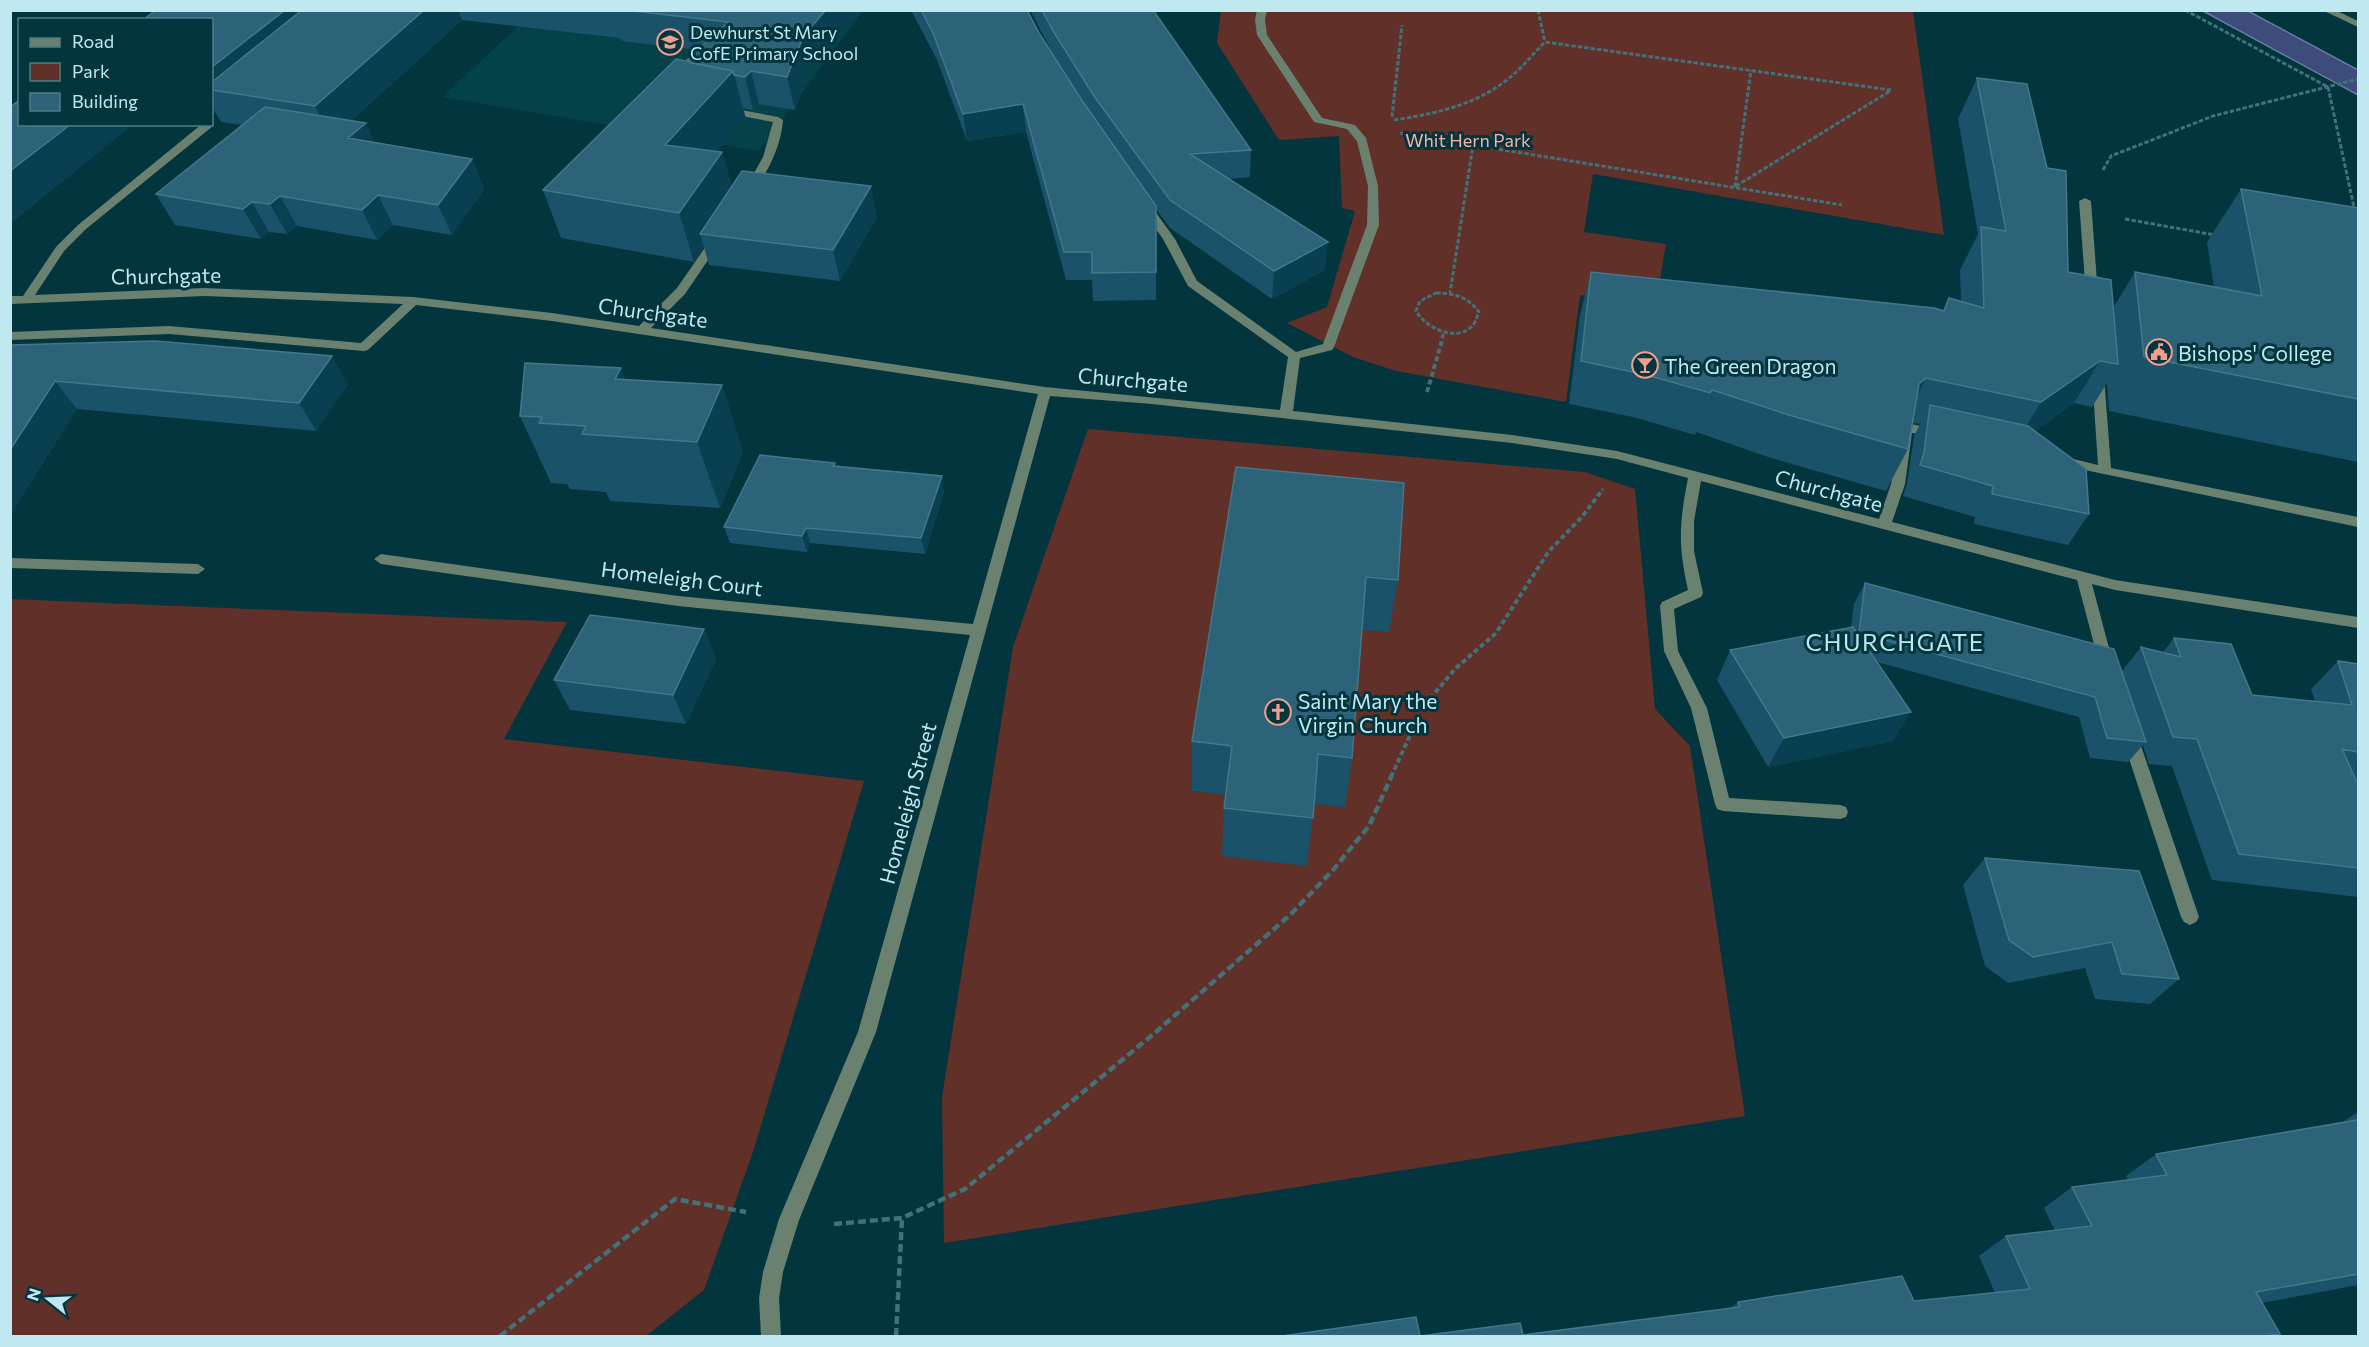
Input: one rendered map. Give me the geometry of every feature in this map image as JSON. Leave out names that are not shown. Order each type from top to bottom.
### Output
[{"type":"street","points":[[1262,10],[1260,20],[1262,35],[1318,120],[1351,127],[1362,140],[1373,186],[1372,225],[1329,347],[1294,356]]},
{"type":"street","points":[[2326,10],[2358,24]]},
{"type":"street","points":[[716,108],[778,120],[778,132],[757,179],[744,198]]},
{"type":"street","points":[[213,121],[221,115]]},
{"type":"street","points":[[27,299],[60,249],[82,227],[206,126]]},
{"type":"street","points":[[1136,192],[1169,239],[1192,283],[1294,356]]},
{"type":"street","points":[[2086,207],[2093,307]]},
{"type":"street","points":[[642,330],[681,291],[724,228]]},
{"type":"street","name":"Churchgate","points":[[10,300],[205,292],[413,301],[552,317],[1046,391],[1152,399],[1512,439],[1617,455],[2115,585],[2358,623]]},
{"type":"street","points":[[10,336],[169,330],[364,347],[413,301]]},
{"type":"street","points":[[1287,415],[1294,356]]},
{"type":"street","points":[[2097,365],[2105,471]]},
{"type":"street","name":"Homeleigh Street","points":[[767,1334],[773,1272],[789,1220],[867,1032],[1046,391]]},
{"type":"street","points":[[1884,524],[1898,484],[1906,427],[1952,437]]},
{"type":"street","points":[[2044,457],[2358,522]]},
{"type":"street","points":[[1695,475],[1687,521],[1687,551],[1696,593],[1667,606],[1671,651],[1699,708],[1723,804],[1840,812]]},
{"type":"street","name":"Homeleigh Court","points":[[381,559],[678,601],[978,630]]},
{"type":"street","points":[[10,563],[198,569]]},
{"type":"street","points":[[2083,576],[2111,679]]},
{"type":"street","points":[[2126,724],[2190,917]]},
{"type":"path","points":[[1538,10],[1545,42]]},
{"type":"path","points":[[2185,10],[2328,87],[2356,216]]},
{"type":"path","points":[[1402,26],[1391,121],[1398,132],[1842,205]]},
{"type":"path","points":[[1545,42],[1891,90],[1735,187]]},
{"type":"path","points":[[1391,121],[1446,110],[1473,100],[1508,80],[1545,42]]},
{"type":"path","points":[[1735,187],[1751,70]]},
{"type":"path","points":[[2222,236],[2086,207],[2111,156],[2213,116],[2358,79]]},
{"type":"path","points":[[1450,293],[1473,145]]},
{"type":"path","points":[[1436,293],[1450,293],[1464,297],[1473,303],[1479,312],[1478,321],[1471,328],[1459,332],[1444,332],[1420,321],[1416,313],[1417,304],[1424,297],[1436,293]]},
{"type":"path","points":[[1417,429],[1444,332]]},
{"type":"path","points":[[500,1336],[675,1199],[789,1220],[833,1224],[902,1218],[965,1189],[1150,1037],[1290,915],[1333,870],[1369,826],[1424,707],[1456,668],[1496,633],[1549,551],[1581,518],[1603,490],[1617,455]]},
{"type":"path","points":[[896,1336],[902,1218]]},
{"type":"shaded area","name":"Dewhurst St Mary CofE Primary School","points":[[534,11],[863,11],[759,151],[442,97]]},
{"type":"green space","name":"Whit Hern Park","points":[[1221,10],[1913,11],[1944,235],[1593,174],[1584,232],[1666,244],[1656,303],[1580,295],[1566,402],[1396,371],[1353,357],[1287,323],[1327,307],[1355,211],[1342,208],[1339,136],[1279,140],[1217,43]]},
{"type":"green space","points":[[1088,429],[1585,472],[1635,489],[1655,709],[1690,746],[1745,1116],[944,1243],[942,1097],[1013,647]],"holes":[[[1395,536],[1358,629],[1344,807],[1192,791]]]},
{"type":"green space","points":[[11,599],[567,622],[504,739],[864,781],[754,1149],[704,1290],[646,1336],[11,1336]]},
{"type":"water","points":[[2203,11],[2248,11],[2358,70],[2358,95]]},
{"type":"building","points":[[156,10],[285,10],[213,66],[213,18],[146,18]]},
{"type":"building","points":[[302,10],[424,10],[315,106],[213,90],[213,81]]},
{"type":"building","points":[[625,10],[826,10],[804,35],[787,77],[751,71],[745,77],[734,75],[733,71],[691,63],[693,61],[687,60],[728,22]]},
{"type":"building","points":[[921,10],[1027,10],[1081,99],[1156,206],[1156,272],[1092,273],[1092,252],[1064,252],[1023,104],[963,114],[933,33]]},
{"type":"building","points":[[1042,10],[1153,10],[1251,150],[1190,154],[1328,242],[1274,271],[1170,200],[1094,96]]},
{"type":"building","points":[[676,59],[733,71],[665,145],[722,152],[679,213],[543,190]]},
{"type":"building","points":[[1977,78],[2027,84],[2047,168],[2066,171],[2068,272],[2111,280],[2118,364],[2100,361],[2041,402],[1926,378],[1919,384],[1908,449],[1712,390],[1710,393],[1647,375],[1581,361],[1591,272],[1934,308],[1944,311],[1949,298],[1984,308],[1981,227],[2006,231]]},
{"type":"building","points":[[18,101],[18,126],[68,126],[10,171],[10,107]]},
{"type":"building","points":[[265,107],[366,123],[348,138],[472,159],[438,205],[378,195],[362,210],[280,196],[270,204],[252,202],[243,209],[156,194]]},
{"type":"building","points":[[742,171],[871,186],[833,250],[700,234]]},
{"type":"building","points":[[2241,189],[2358,208],[2358,399],[2144,357],[2135,272],[2262,296]]},
{"type":"building","points":[[155,341],[332,356],[299,403],[55,381],[10,450],[10,345]]},
{"type":"building","points":[[525,363],[621,368],[615,379],[722,385],[697,442],[582,434],[586,426],[539,423],[542,417],[520,416]]},
{"type":"building","points":[[1930,405],[2028,426],[2086,469],[2089,514],[1992,494],[1993,486],[1920,465],[1924,453]]},
{"type":"building","points":[[760,455],[835,463],[833,466],[942,476],[921,538],[806,528],[802,536],[724,527]]},
{"type":"building","name":"Saint Mary the Virgin Church","points":[[1236,467],[1404,483],[1398,580],[1366,577],[1352,758],[1318,754],[1313,818],[1224,808],[1232,746],[1192,741]]},
{"type":"building","points":[[1865,583],[2114,649],[2146,742],[2107,738],[2095,697],[1859,633]]},
{"type":"building","points":[[590,615],[704,629],[673,695],[554,680]]},
{"type":"building","points":[[1853,627],[1911,712],[1784,738],[1730,650]]},
{"type":"building","points":[[2174,638],[2231,644],[2252,695],[2352,705],[2338,661],[2358,664],[2358,752],[2342,749],[2358,785],[2358,868],[2239,854],[2197,739],[2173,737],[2141,647],[2181,657]]},
{"type":"building","points":[[1985,858],[2139,871],[2179,979],[2122,974],[2112,942],[2033,957],[2009,940]]},
{"type":"building","points":[[2358,1120],[2358,1274],[2256,1292],[2280,1334],[2263,1336],[1420,1336],[1520,1323],[1523,1335],[1740,1307],[1738,1302],[1902,1276],[1914,1301],[2030,1289],[2006,1236],[2092,1226],[2072,1187],[2167,1175],[2156,1154]]},
{"type":"building","points":[[1416,1317],[1420,1336],[1282,1336]]},
{"type":"place","name":"Dewhurst St Mary CofE Primary School","points":[[670,42]]},
{"type":"place","name":"Bishops' College","points":[[2159,352]]},
{"type":"place","name":"The Green Dragon","points":[[1645,365]]},
{"type":"place","name":"Saint Mary the Virgin Church","points":[[1278,712]]},
{"type":"district","name":"CHURCHGATE","points":[[1895,641]]}]
